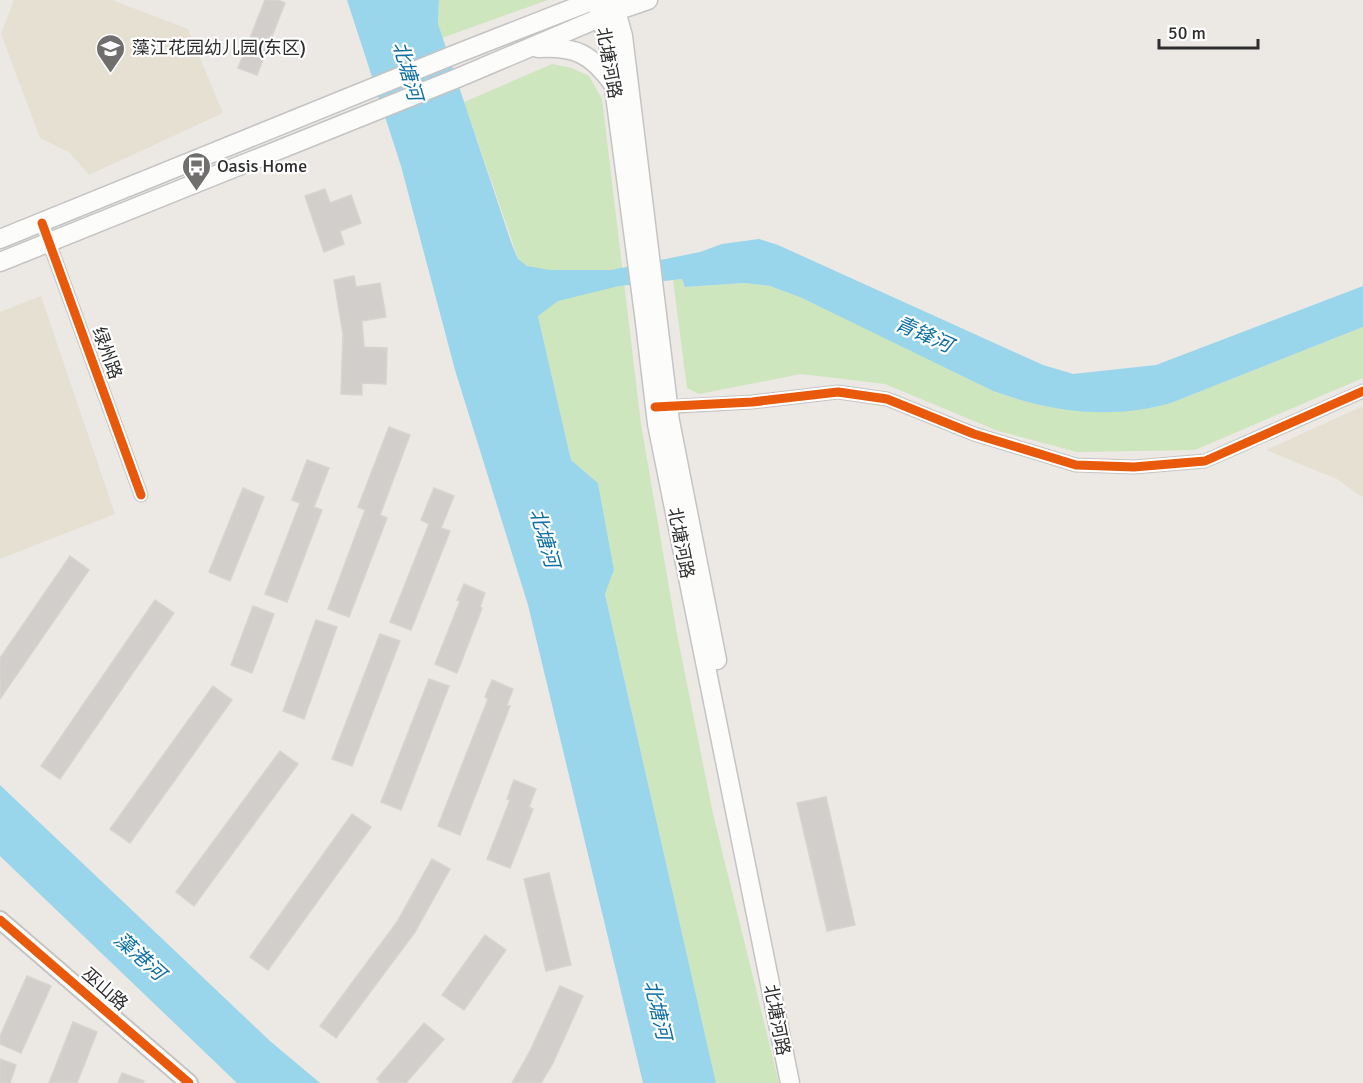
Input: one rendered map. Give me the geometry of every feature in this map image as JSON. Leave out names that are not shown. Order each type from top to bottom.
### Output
[{"type":"main road","points":[[0,239],[452,56],[604,6],[648,0]]},
{"type":"main road","points":[[0,262],[459,77],[527,48],[604,6]]},
{"type":"main road","name":"北塘河路","points":[[604,6],[614,86],[643,251]]},
{"type":"main road","name":"北塘河路","points":[[604,6],[623,36],[643,251],[662,407],[800,1083]]},
{"type":"main road","points":[[527,48],[560,47],[574,50],[602,68],[614,86]]},
{"type":"main road","name":"北塘河路","points":[[662,407],[659,435],[790,1083]]},
{"type":"street","name":"绿州路","points":[[42,223],[141,495]]},
{"type":"street","points":[[662,407],[752,402],[838,392],[887,399],[974,434],[1076,465],[1134,467],[1205,462],[1363,391]]},
{"type":"street","name":"巫山路","points":[[0,920],[189,1083]]},
{"type":"shaded area","name":"藻江花园幼儿园(东区)","points":[[14,0],[112,0],[188,29],[223,113],[89,175],[69,152],[40,138],[1,34]]},
{"type":"shaded area","points":[[41,296],[115,514],[0,559],[0,312]]},
{"type":"shaded area","points":[[1363,406],[1363,498],[1337,479],[1266,450]]},
{"type":"green space","points":[[439,0],[548,0],[442,38],[438,24]]},
{"type":"green space","points":[[552,64],[572,68],[589,76],[602,99],[641,424],[677,634],[713,814],[779,1083],[716,1083],[605,593],[614,570],[598,483],[571,460],[538,316],[464,102]]},
{"type":"green space","points":[[683,279],[685,287],[744,283],[770,286],[855,322],[993,391],[1058,408],[1104,412],[1127,411],[1171,403],[1363,327],[1363,378],[1195,450],[1077,452],[998,431],[885,384],[801,374],[699,394],[687,388],[673,280]]},
{"type":"water","points":[[347,0],[439,0],[438,24],[511,242],[518,259],[527,266],[550,270],[611,270],[700,252],[722,244],[759,239],[778,245],[1043,365],[1073,374],[1156,365],[1363,286],[1363,327],[1171,403],[1149,408],[1104,412],[1059,409],[993,391],[802,298],[770,286],[744,283],[685,287],[682,279],[619,286],[558,301],[538,316],[571,460],[598,483],[614,570],[605,594],[716,1083],[643,1083],[528,605],[455,370],[401,166]]},
{"type":"water","name":"藻港河","points":[[0,785],[270,1041],[320,1083],[237,1083],[0,856]]},
{"type":"building","points":[[265,0],[278,0],[285,3],[257,75],[238,68]]},
{"type":"building","points":[[325,189],[330,203],[351,195],[361,223],[340,231],[344,244],[324,252],[305,196]]},
{"type":"building","points":[[354,276],[356,287],[380,283],[386,317],[362,321],[364,347],[387,348],[386,384],[362,383],[362,395],[341,394],[343,334],[334,280]]},
{"type":"building","points":[[389,427],[410,435],[380,515],[387,518],[349,617],[328,609],[365,510],[358,507]]},
{"type":"building","points":[[307,460],[329,468],[314,507],[322,510],[287,602],[265,594],[300,503],[292,500]]},
{"type":"building","points":[[243,488],[264,497],[230,581],[209,572]]},
{"type":"building","points":[[434,488],[454,496],[441,528],[450,531],[411,630],[390,622],[429,524],[421,520]]},
{"type":"building","points":[[70,556],[89,570],[0,699],[0,658]]},
{"type":"building","points":[[464,584],[485,593],[480,607],[482,608],[457,673],[435,664],[460,601],[457,600]]},
{"type":"building","points":[[155,600],[174,613],[60,779],[41,766]]},
{"type":"building","points":[[253,606],[274,614],[252,673],[231,665]]},
{"type":"building","points":[[316,620],[337,627],[304,719],[283,711]]},
{"type":"building","points":[[380,634],[400,641],[352,766],[332,759]]},
{"type":"building","points":[[429,679],[449,686],[401,810],[381,802]]},
{"type":"building","points":[[492,680],[513,689],[507,705],[510,706],[460,835],[438,826],[488,699],[485,697]]},
{"type":"building","points":[[213,686],[232,700],[130,843],[110,829]]},
{"type":"building","points":[[280,751],[298,764],[194,906],[176,892]]},
{"type":"building","points":[[514,780],[536,789],[529,807],[533,809],[510,868],[487,859],[510,800],[507,799]]},
{"type":"building","points":[[826,797],[855,925],[827,931],[797,803]]},
{"type":"building","points":[[352,814],[371,827],[268,970],[250,957]]},
{"type":"building","points":[[432,859],[450,869],[415,932],[336,1038],[320,1026],[397,922]]},
{"type":"building","points":[[549,873],[571,965],[546,971],[524,879]]},
{"type":"building","points":[[485,935],[506,950],[464,1010],[442,995]]},
{"type":"building","points":[[27,976],[51,986],[21,1053],[0,1044],[0,1036]]},
{"type":"building","points":[[560,986],[583,996],[553,1063],[541,1083],[512,1083],[530,1051]]},
{"type":"building","points":[[73,1022],[97,1032],[77,1083],[49,1083]]},
{"type":"building","points":[[424,1023],[444,1039],[406,1083],[381,1083],[377,1079]]},
{"type":"building","points":[[0,1059],[16,1065],[10,1083],[0,1083]]},
{"type":"building","points":[[122,1073],[144,1081],[143,1083],[118,1083]]},
{"type":"cycle path","points":[[42,223],[141,495]]},
{"type":"cycle path","points":[[655,407],[752,402],[838,392],[887,399],[974,434],[1076,465],[1134,467],[1205,461],[1363,391]]},
{"type":"cycle path","points":[[0,920],[189,1083]]},
{"type":"place","name":"藻江花园幼儿园(东区)","points":[[111,74]]},
{"type":"place","name":"Oasis Home","points":[[196,192]]},
{"type":"water label","name":"北塘河","points":[[408,71]]},
{"type":"water label","name":"青锋河","points":[[924,334]]},
{"type":"water label","name":"北塘河","points":[[545,538]]},
{"type":"water label","name":"北塘河","points":[[658,1010]]}]
